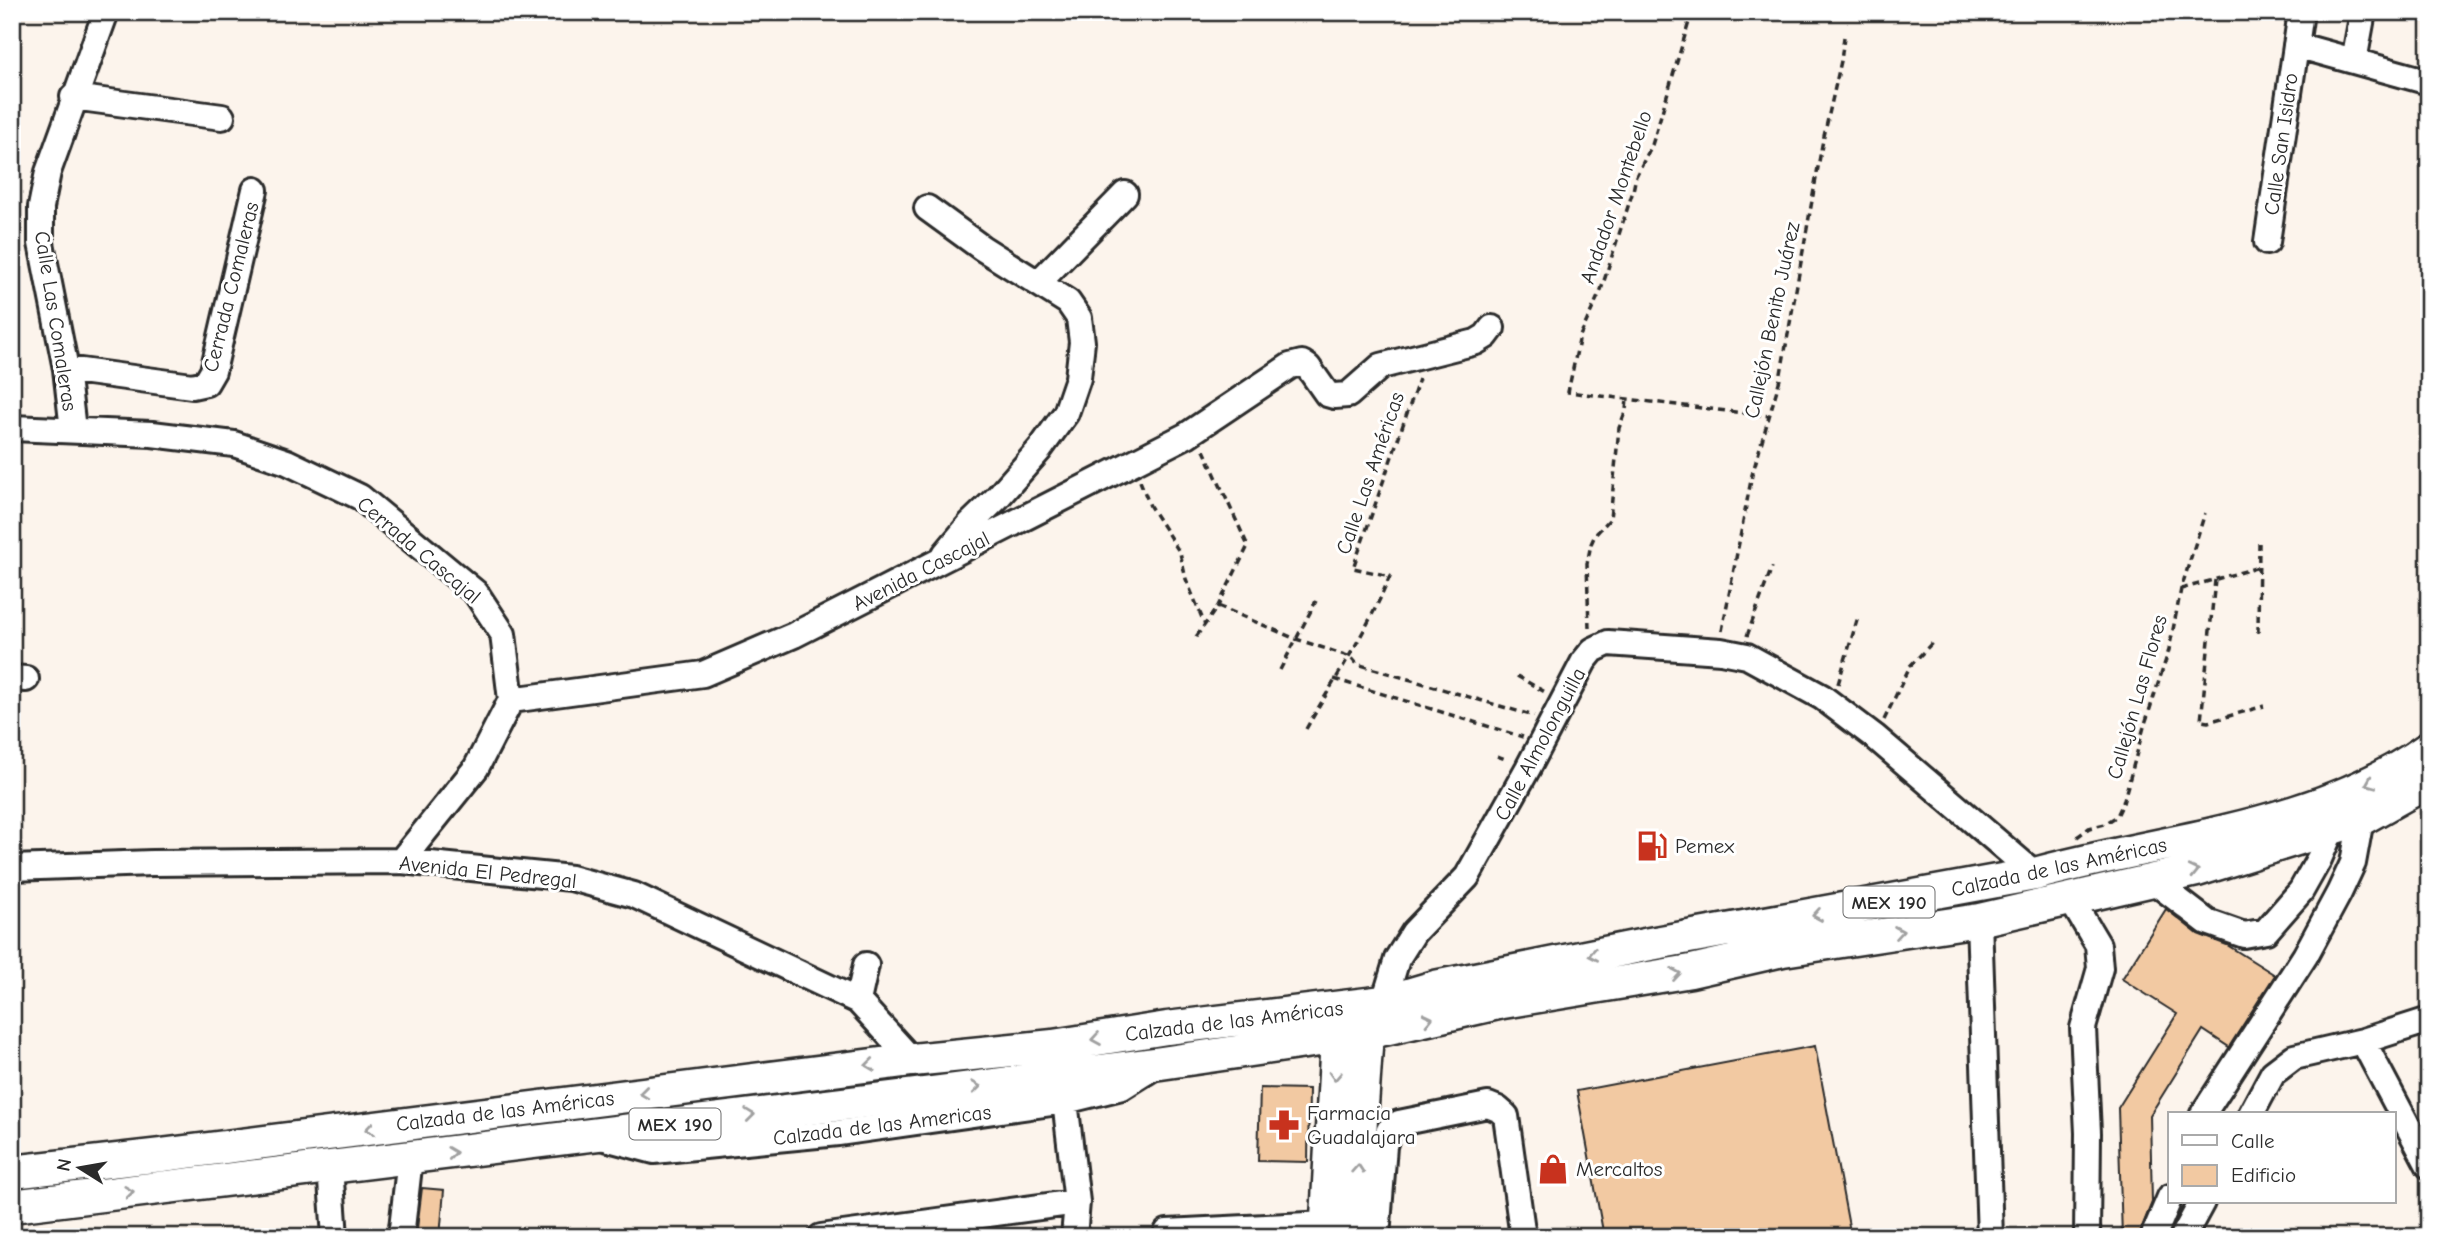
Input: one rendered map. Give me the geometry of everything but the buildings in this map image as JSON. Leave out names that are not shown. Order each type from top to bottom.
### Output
[{"type":"main road","name":"Calzada de las Américas","points":[[12,1206],[597,1136],[654,1126],[1161,1063],[1362,1019],[1435,987],[1650,944],[2035,874],[2251,827],[2376,781],[2429,748]]},
{"type":"main road","name":"Calzada de las Américas","points":[[12,1172],[912,1060],[1053,1046],[1167,1028],[1362,1019],[1503,1002],[1691,971],[1783,950],[1979,920],[2197,870],[2346,824],[2429,781]]},
{"type":"main road","points":[[1335,1232],[1362,1019]]},
{"type":"main road","points":[[162,1155],[169,1186]]},
{"type":"street","name":"Calle Las Comaleras","points":[[73,430],[66,369],[41,243],[41,207],[48,172],[106,12]]},
{"type":"street","name":"Calle San Isidro","points":[[2267,242],[2301,12]]},
{"type":"street","points":[[2354,61],[2363,12]]},
{"type":"street","points":[[2296,45],[2429,82]]},
{"type":"street","points":[[74,97],[222,117]]},
{"type":"street","name":"Cerrada Comaleras","points":[[66,369],[192,386],[206,383],[213,371],[255,190]]},
{"type":"street","points":[[1038,283],[1125,194]]},
{"type":"street","points":[[927,208],[982,248],[1068,302],[1079,318],[1082,342],[1078,378],[1066,413],[1040,449],[940,560]]},
{"type":"street","points":[[1429,354],[1476,342],[1492,328]]},
{"type":"street","name":"Avenida Cascajal","points":[[511,700],[703,674],[794,635],[1194,431],[1290,366],[1302,363],[1308,367],[1327,394],[1348,395],[1381,366],[1429,354]]},
{"type":"street","name":"Cerrada Cascajal","points":[[12,428],[202,439],[234,444],[287,462],[360,497],[476,593],[503,634],[511,700]]},
{"type":"street","name":"Calle Almolonguilla","points":[[1362,1019],[1414,932],[1467,877],[1584,661],[1592,650],[1608,643],[1747,656],[1832,702],[2035,874]]},
{"type":"street","points":[[401,860],[476,768],[511,700]]},
{"type":"street","points":[[2151,879],[2207,922],[2244,935],[2266,932],[2301,891],[2319,859],[2346,824]]},
{"type":"street","points":[[2204,1112],[2305,956],[2328,914],[2353,863],[2346,824]]},
{"type":"street","name":"Avenida El Pedregal","points":[[12,868],[152,863],[401,860],[571,878],[634,895],[858,1001],[912,1060]]},
{"type":"street","points":[[2070,898],[2098,945],[2100,968],[2083,1028],[2088,1133],[2087,1237]]},
{"type":"street","points":[[1979,920],[1990,1237]]},
{"type":"street","points":[[858,1001],[866,965]]},
{"type":"street","points":[[2252,1112],[2273,1073],[2294,1057],[2363,1041],[2429,1020]]},
{"type":"street","points":[[2363,1041],[2429,1166]]},
{"type":"street","name":"Calzada de las Americas","points":[[597,1136],[654,1151],[838,1133],[1065,1101],[1122,1087],[1161,1063]]},
{"type":"street","points":[[1065,1101],[1077,1202],[1074,1237]]},
{"type":"street","points":[[1377,1237],[1382,1156],[1389,1130],[1399,1123],[1488,1105],[1506,1116],[1523,1237]]},
{"type":"street","points":[[401,1237],[410,1158]]},
{"type":"street","points":[[330,1167],[335,1237]]},
{"type":"street","points":[[821,1237],[1077,1202]]},
{"type":"street","points":[[2153,1237],[2168,1203]]},
{"type":"street","points":[[2183,1237],[2201,1204]]},
{"type":"street","points":[[1167,1231],[1335,1232]]},
{"type":"path","name":"Andador Montebello","points":[[1627,399],[1568,391],[1580,337],[1601,290],[1636,176],[1652,145],[1692,12]]},
{"type":"path","name":"Callejón Benito Juárez","points":[[1731,653],[1722,632],[1752,475],[1780,379],[1822,145],[1842,61],[1844,37]]},
{"type":"path","name":"Calle Las Américas","points":[[1350,657],[1354,644],[1390,576],[1353,568],[1429,354]]},
{"type":"path","points":[[1592,650],[1588,620],[1587,564],[1595,535],[1610,519],[1619,428],[1626,411],[1627,399],[1769,416]]},
{"type":"path","points":[[1194,431],[1248,546],[1218,606],[1196,637]]},
{"type":"path","points":[[1133,463],[1150,506],[1180,553],[1186,579],[1205,625]]},
{"type":"path","name":"Callejón Las Flores","points":[[2069,865],[2075,839],[2089,828],[2105,824],[2117,816],[2123,803],[2169,650],[2181,589],[2205,513]]},
{"type":"path","points":[[2258,633],[2259,543]]},
{"type":"path","points":[[1731,653],[1772,567]]},
{"type":"path","points":[[2181,589],[2259,567]]},
{"type":"path","points":[[2215,580],[2200,721],[2208,722],[2264,706]]},
{"type":"path","points":[[1280,670],[1316,601]]},
{"type":"path","points":[[1218,606],[1296,639],[1350,657],[1357,664],[1552,722]]},
{"type":"path","points":[[1832,702],[1858,617]]},
{"type":"path","points":[[1875,737],[1910,666],[1933,642]]},
{"type":"path","points":[[1306,729],[1334,679],[1350,657]]},
{"type":"path","points":[[1517,676],[1552,722]]},
{"type":"path","points":[[1334,679],[1552,722]]},
{"type":"place","name":"Pemex","points":[[1652,846]]},
{"type":"place","name":"Farmacia Guadalajara","points":[[1284,1125]]},
{"type":"place","name":"Mercaltos","points":[[1553,1169]]}]
